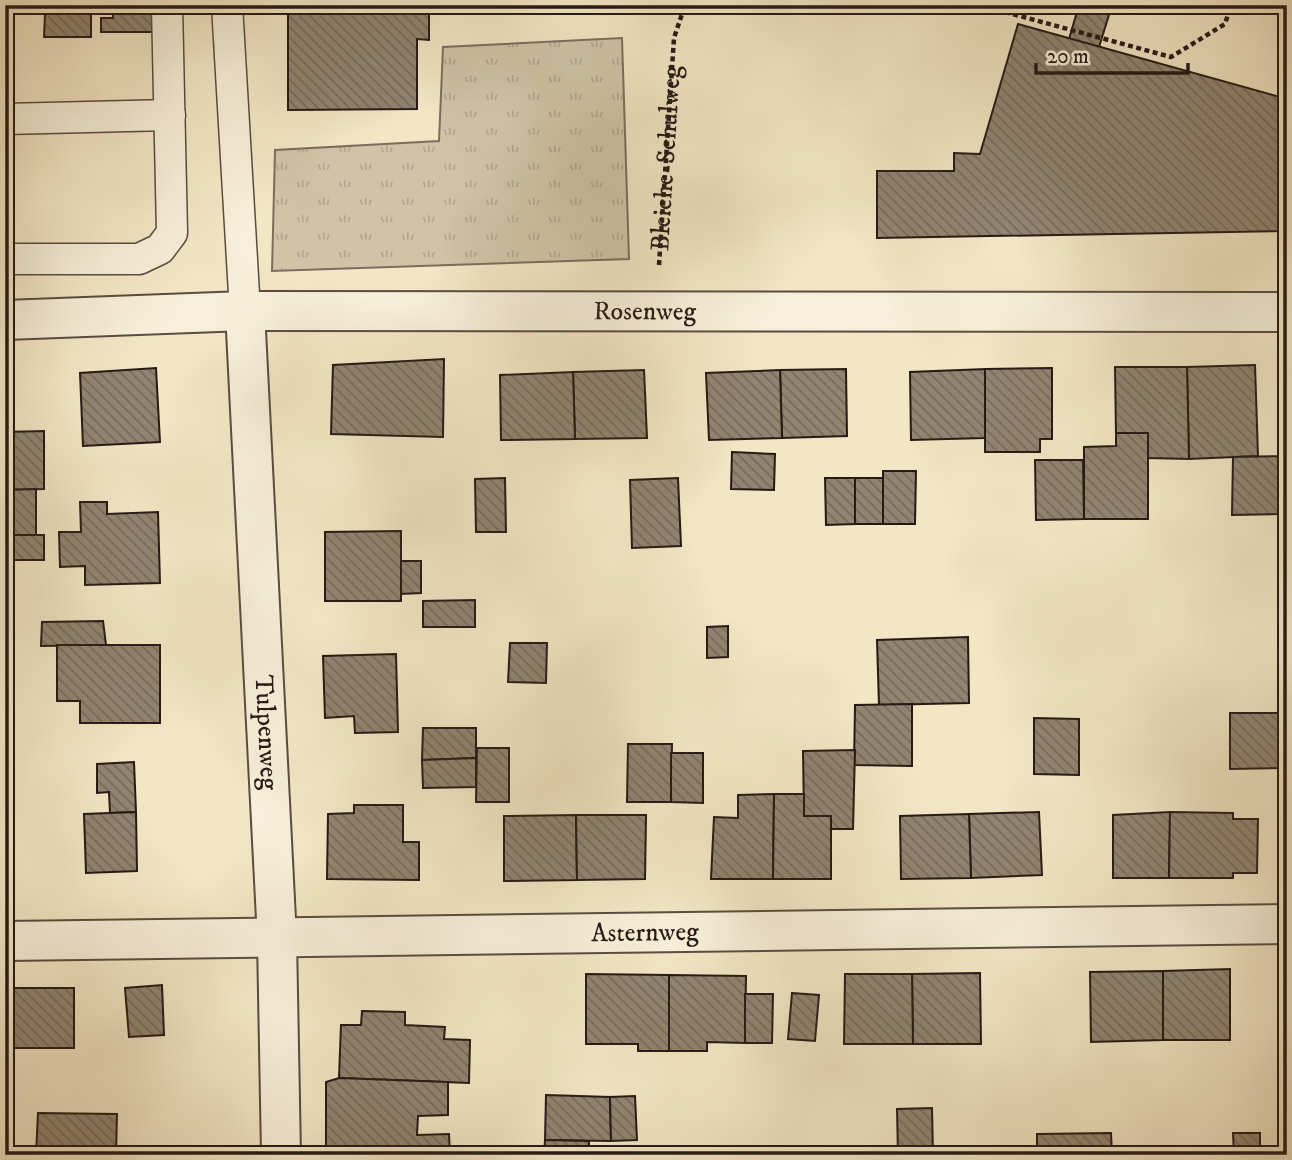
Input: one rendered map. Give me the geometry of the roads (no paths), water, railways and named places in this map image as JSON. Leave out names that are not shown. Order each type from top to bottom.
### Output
[{"type":"street","name":"Rosenweg","points":[[5,320],[245,311],[1287,312]]},
{"type":"street","name":"Tulpenweg","points":[[245,311],[277,939],[281,1155]]},
{"type":"street","name":"Asternweg","points":[[5,941],[1287,924]]},
{"type":"lane","points":[[5,259],[139,260],[160,249],[172,233],[167,5]]},
{"type":"lane","points":[[227,5],[245,311]]},
{"type":"lane","points":[[5,118],[170,115]]}]
